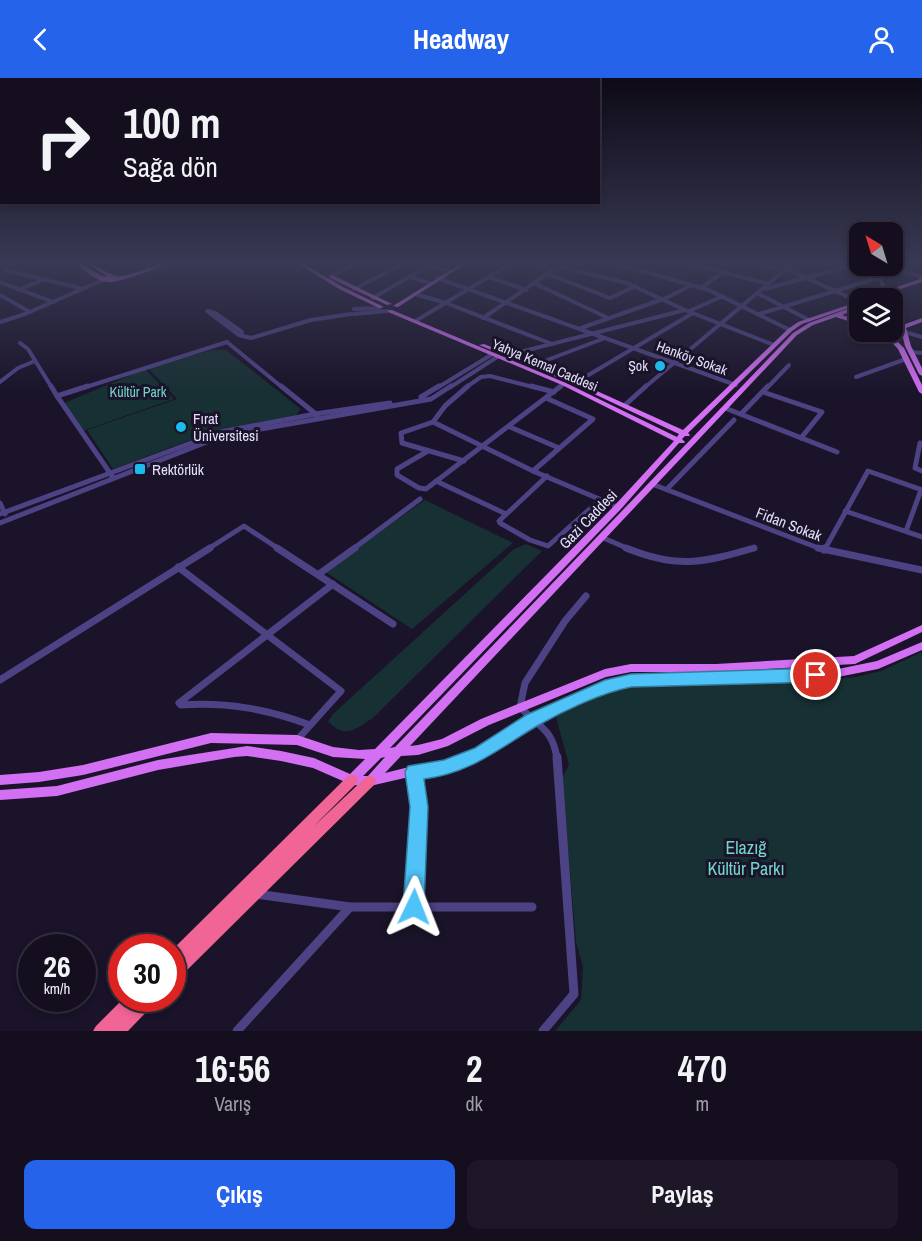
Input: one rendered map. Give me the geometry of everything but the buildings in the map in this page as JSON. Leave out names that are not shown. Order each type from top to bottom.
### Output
[{"type":"highway","points":[[186,946],[352,780]]},
{"type":"highway","points":[[186,961],[370,781]]},
{"type":"highway","points":[[101,1031],[120,1012]]},
{"type":"highway","points":[[117,1031],[136,1012]]},
{"type":"main road","points":[[386,308],[392,307]]},
{"type":"main road","name":"Yahya Kemal Caddesi","points":[[398,307],[417,320],[534,365],[626,405],[682,437]]},
{"type":"main road","name":"Gazi Caddesi","points":[[370,781],[795,334],[811,324],[849,307]]},
{"type":"main road","name":"Yahya Kemal Caddesi","points":[[386,308],[692,442]]},
{"type":"main road","name":"Gazi Caddesi","points":[[352,780],[618,507],[682,437],[774,345],[790,330],[809,320],[828,312],[838,312]]},
{"type":"main road","points":[[838,312],[849,313]]},
{"type":"main road","points":[[838,312],[849,318]]},
{"type":"main road","points":[[903,322],[921,321]]},
{"type":"main road","points":[[921,321],[904,330],[911,352],[922,373]]},
{"type":"main road","points":[[903,338],[907,340]]},
{"type":"main road","points":[[897,342],[922,392]]},
{"type":"main road","points":[[0,780],[83,770],[211,738],[297,740],[333,752],[358,755],[418,750],[444,743],[520,707],[605,673],[631,668],[716,668],[855,660],[922,628]]},
{"type":"main road","points":[[0,795],[57,791],[158,765],[247,751],[314,763],[352,780],[370,781],[445,768],[481,753],[532,720],[593,691],[631,680],[838,673],[878,665],[922,646]]},
{"type":"street","points":[[22,307],[30,312]]},
{"type":"street","points":[[1,321],[40,307]]},
{"type":"street","points":[[417,320],[438,307]]},
{"type":"street","points":[[457,307],[553,344]]},
{"type":"street","points":[[483,318],[499,307]]},
{"type":"street","name":"Hanköy Sokak","points":[[522,307],[736,385]]},
{"type":"street","points":[[586,307],[606,317]]},
{"type":"street","points":[[580,328],[636,307]]},
{"type":"street","points":[[680,307],[774,345]]},
{"type":"street","points":[[575,383],[699,307]]},
{"type":"street","points":[[626,405],[672,363],[741,307]]},
{"type":"street","points":[[746,307],[790,330]]},
{"type":"street","points":[[759,314],[779,307]]},
{"type":"street","points":[[786,307],[809,320]]},
{"type":"street","points":[[245,336],[215,314],[207,311],[212,317],[245,336],[256,338],[309,319],[386,308]]},
{"type":"street","points":[[508,355],[689,312]]},
{"type":"street","points":[[904,330],[922,337]]},
{"type":"street","points":[[534,365],[606,338]]},
{"type":"street","points":[[57,396],[227,342],[317,416]]},
{"type":"street","points":[[20,343],[24,344],[111,476]]},
{"type":"street","points":[[911,352],[922,353]]},
{"type":"street","points":[[2,513],[222,436],[317,416],[431,399],[494,356]]},
{"type":"street","points":[[856,377],[906,359]]},
{"type":"street","points":[[0,382],[18,368],[35,361]]},
{"type":"street","points":[[741,414],[789,364]]},
{"type":"street","points":[[464,461],[402,443],[401,433],[433,422],[454,397],[484,376],[554,392]]},
{"type":"street","points":[[428,451],[397,470],[396,474],[422,489],[510,427],[564,384]]},
{"type":"street","points":[[62,403],[78,389]]},
{"type":"street","points":[[763,392],[822,412],[801,438]]},
{"type":"street","points":[[533,471],[593,418],[546,398]]},
{"type":"street","points":[[725,408],[837,452]]},
{"type":"street","points":[[667,489],[734,420]]},
{"type":"street","points":[[433,422],[533,471],[618,507]]},
{"type":"street","points":[[510,427],[559,448]]},
{"type":"street","points":[[922,444],[920,444],[915,468],[922,471]]},
{"type":"street","points":[[824,550],[868,471],[922,490],[906,531]]},
{"type":"street","points":[[0,523],[111,476]]},
{"type":"street","points":[[547,476],[499,521],[505,527],[537,544],[548,546],[600,500]]},
{"type":"street","points":[[436,481],[506,514]]},
{"type":"street","name":"Fidan Sokak","points":[[652,484],[824,550],[922,570]]},
{"type":"street","points":[[319,574],[420,499]]},
{"type":"street","points":[[0,502],[2,513],[8,519]]},
{"type":"street","points":[[845,511],[922,537]]},
{"type":"street","points":[[0,680],[244,526],[393,624]]},
{"type":"street","points":[[601,537],[652,558],[686,563],[702,562],[754,548]]},
{"type":"street","points":[[178,567],[341,692],[297,740]]},
{"type":"street","points":[[310,724],[273,711],[235,704],[180,704],[182,699],[333,584]]},
{"type":"street","points":[[543,1031],[574,994],[574,972],[557,755],[550,733],[532,720],[520,707],[525,683],[565,621],[586,596]]},
{"type":"street","points":[[414,772],[419,807],[414,907]]},
{"type":"street","points":[[253,894],[350,907],[532,908]]},
{"type":"street","points":[[237,1031],[350,907]]},
{"type":"green space","points":[[212,350],[226,350],[301,409],[296,415],[209,433],[113,469],[87,430],[177,399],[148,368]]},
{"type":"green space","name":"Kültür Park","points":[[145,369],[174,399],[82,431],[62,404]]},
{"type":"green space","points":[[425,500],[513,543],[412,629],[324,571]]},
{"type":"green space","points":[[526,544],[542,551],[373,718],[350,731],[340,730],[328,721],[514,549]]},
{"type":"green space","name":"Elazığ Kültür Parkı","points":[[922,652],[922,1031],[555,1031],[581,1000],[583,967],[576,942],[562,778],[569,765],[556,717],[562,711],[602,692],[635,686],[752,684],[856,677],[881,671]]},
{"type":"place","name":"Şok","points":[[660,366]]},
{"type":"place","name":"Fırat Üniversitesi","points":[[181,427]]},
{"type":"place","name":"Rektörlük","points":[[140,469]]},
{"type":"route","points":[[414,907],[419,807],[414,772],[445,768],[481,753],[532,720],[610,685],[631,680],[816,675]]}]
